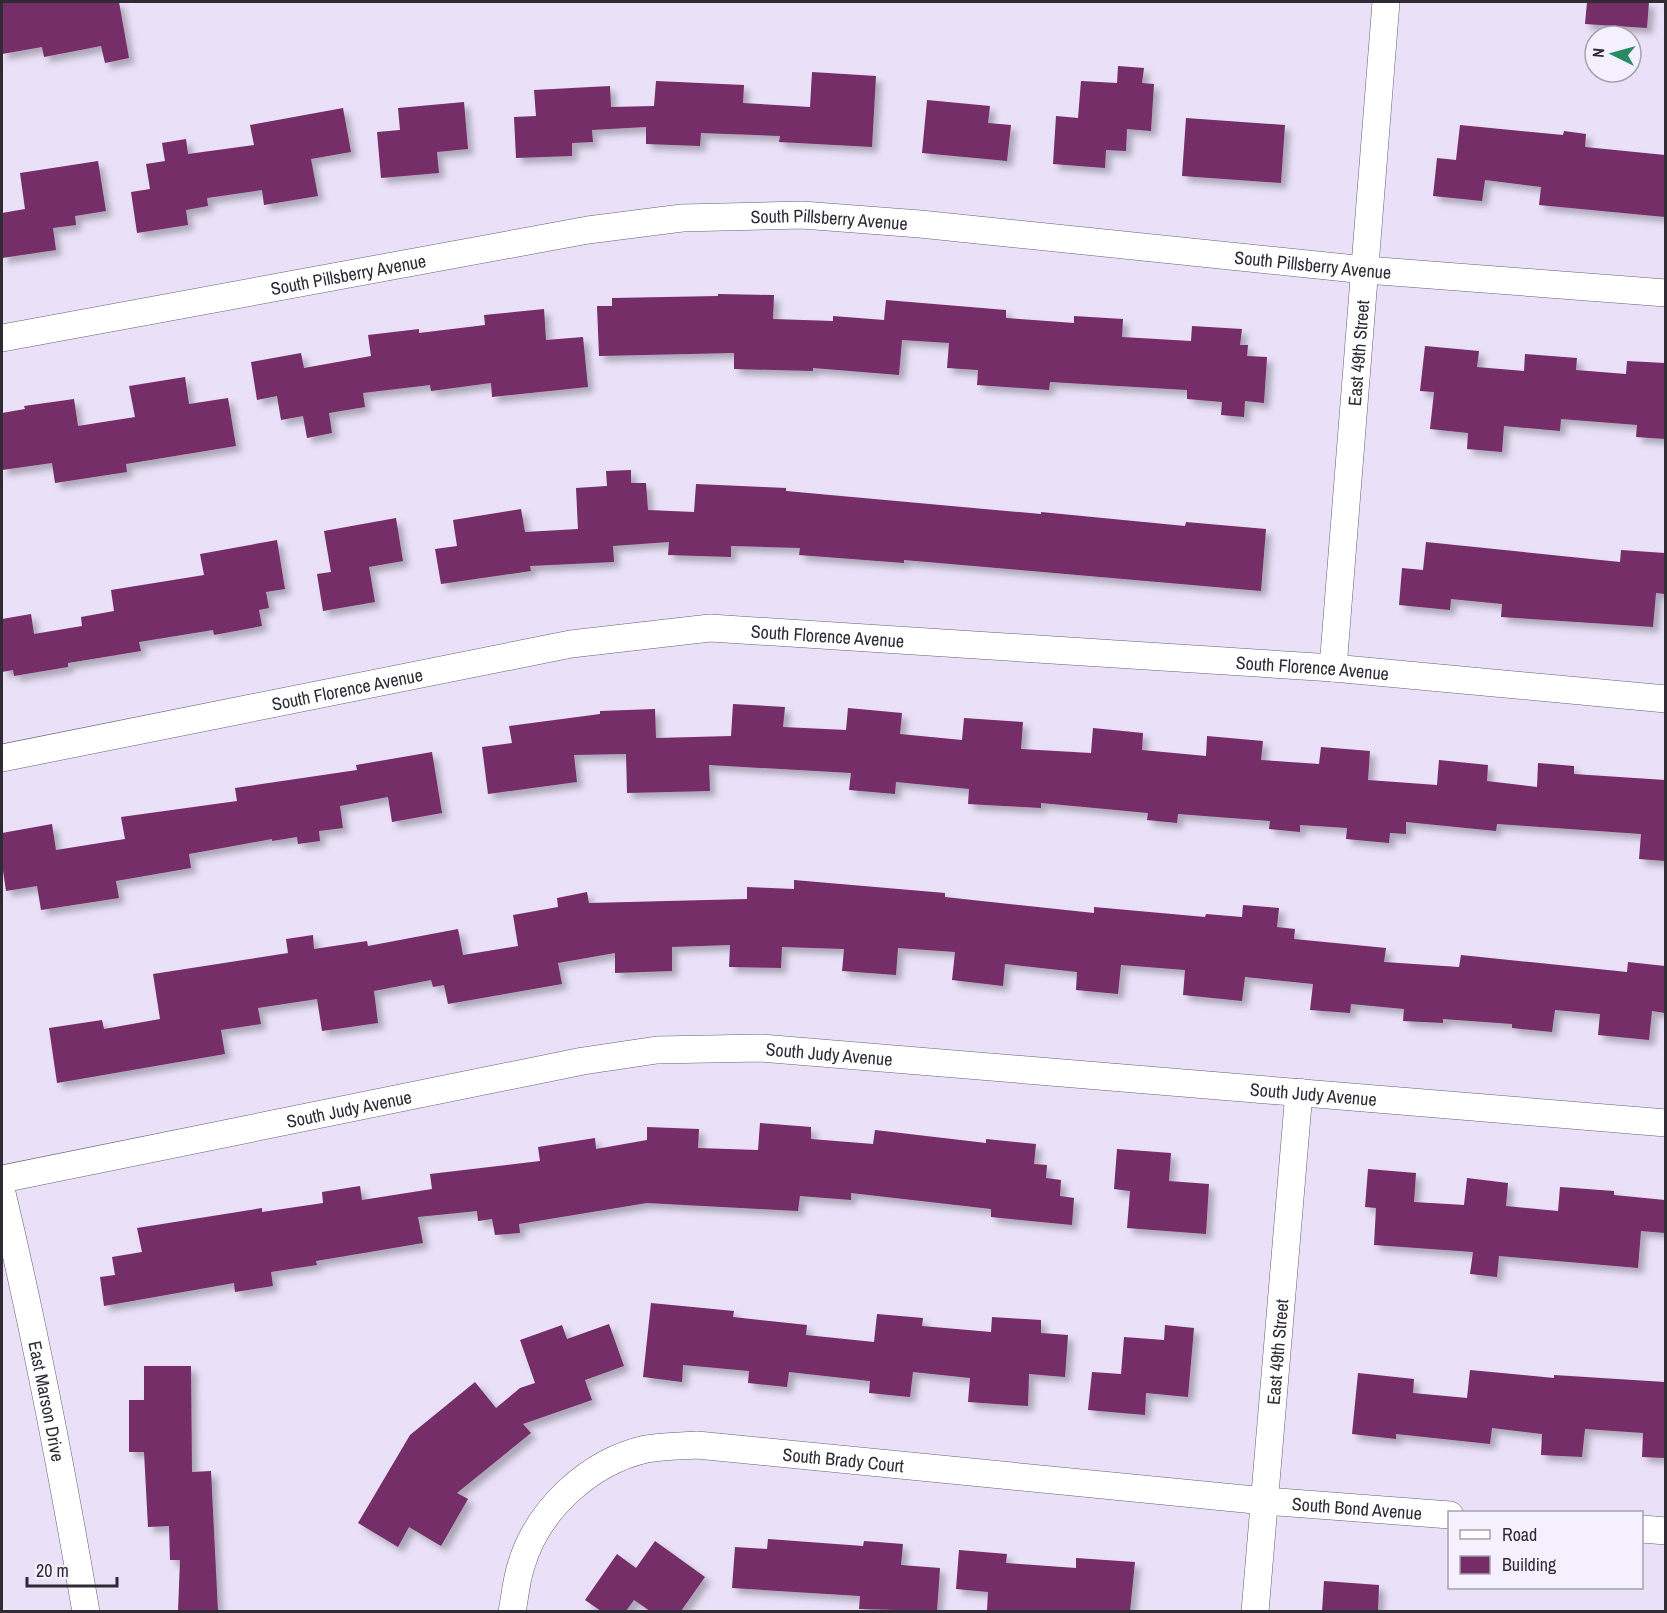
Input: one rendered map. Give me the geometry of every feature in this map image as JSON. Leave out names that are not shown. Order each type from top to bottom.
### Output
[{"type":"street","name":"East 49th Street","points":[[1333,668],[1386,2]]},
{"type":"street","name":"South Pillsberry Avenue","points":[[2,338],[446,254],[588,230],[682,218],[802,215],[920,224],[1366,270],[1665,293]]},
{"type":"street","name":"South Florence Avenue","points":[[2,758],[571,644],[710,628],[1333,668],[1665,699]]},
{"type":"street","name":"South Judy Avenue","points":[[2,1179],[583,1061],[657,1050],[761,1048],[1665,1123]]},
{"type":"street","name":"East 49th Street","points":[[1255,1611],[1299,1092]]},
{"type":"street","name":"East Marson Drive","points":[[2,1193],[36,1342],[86,1611]]},
{"type":"street","name":"South Brady Court","points":[[512,1611],[521,1566],[542,1520],[571,1487],[612,1461],[646,1449],[697,1445],[1265,1501]]},
{"type":"street","name":"South Bond Avenue","points":[[1265,1501],[1448,1515]]},
{"type":"street","points":[[1643,1529],[1665,1530]]},
{"type":"building","points":[[2,2],[119,2],[129,58],[105,63],[101,46],[44,57],[42,47],[2,54]]},
{"type":"building","points":[[1587,2],[1649,2],[1647,28],[1643,28],[1643,24],[1585,24]]},
{"type":"building","points":[[1118,66],[1144,68],[1142,83],[1154,84],[1151,131],[1127,129],[1126,151],[1106,150],[1105,168],[1053,164],[1056,116],[1078,118],[1081,81],[1117,83]]},
{"type":"building","points":[[812,72],[876,76],[872,147],[779,142],[780,136],[701,133],[700,146],[646,144],[646,127],[592,130],[593,142],[572,143],[572,156],[516,158],[514,117],[536,116],[534,90],[610,86],[611,107],[654,106],[656,81],[744,85],[743,103],[810,107]]},
{"type":"building","points":[[927,100],[990,106],[988,123],[1011,125],[1007,161],[922,153]]},
{"type":"building","points":[[464,102],[468,149],[437,152],[439,173],[381,178],[377,132],[400,130],[398,108]]},
{"type":"building","points":[[343,108],[351,152],[311,159],[318,196],[264,205],[262,190],[207,198],[208,206],[186,210],[188,225],[137,233],[131,192],[150,189],[146,164],[165,161],[162,143],[186,139],[188,154],[254,145],[250,125]]},
{"type":"building","points":[[1186,118],[1285,125],[1281,183],[1182,176]]},
{"type":"building","points":[[1460,125],[1563,135],[1564,131],[1586,134],[1585,147],[1665,155],[1665,217],[1539,205],[1541,187],[1485,180],[1482,201],[1433,196],[1437,158],[1456,160]]},
{"type":"building","points":[[98,161],[106,211],[75,216],[76,225],[53,228],[56,250],[2,258],[2,213],[25,209],[20,173]]},
{"type":"building","points":[[718,294],[774,295],[773,319],[833,321],[833,316],[884,320],[886,300],[1006,310],[1006,318],[1074,323],[1074,316],[1123,319],[1122,337],[1191,341],[1192,326],[1242,329],[1240,345],[1248,345],[1247,356],[1267,357],[1264,403],[1245,401],[1244,417],[1221,415],[1222,402],[1187,399],[1187,390],[1050,382],[1049,390],[977,385],[978,370],[947,368],[949,343],[902,340],[899,375],[813,368],[813,371],[734,369],[734,353],[599,356],[597,306],[612,306],[612,298],[718,296]]},
{"type":"building","points":[[544,309],[546,340],[583,337],[588,387],[492,397],[491,383],[431,391],[430,385],[363,393],[365,407],[329,413],[332,433],[307,438],[303,416],[281,420],[277,396],[257,400],[251,362],[301,353],[304,368],[371,356],[368,335],[419,329],[419,333],[485,325],[484,315]]},
{"type":"building","points":[[1425,346],[1479,351],[1477,367],[1524,371],[1525,354],[1577,358],[1576,370],[1626,374],[1627,361],[1665,363],[1665,439],[1636,437],[1637,425],[1561,419],[1560,431],[1504,426],[1502,452],[1467,449],[1468,433],[1430,429],[1434,392],[1420,391]]},
{"type":"building","points":[[185,377],[189,404],[228,398],[236,446],[126,464],[127,472],[55,483],[52,463],[2,470],[2,413],[25,409],[24,406],[74,399],[78,426],[135,417],[129,386]]},
{"type":"building","points":[[631,470],[631,483],[646,483],[648,510],[694,512],[696,484],[786,488],[786,491],[1185,526],[1186,522],[1266,529],[1261,591],[904,560],[904,563],[799,555],[800,548],[731,546],[731,557],[668,555],[669,542],[613,546],[614,562],[530,566],[531,571],[441,584],[435,549],[457,546],[453,520],[521,509],[525,532],[578,529],[576,488],[607,486],[606,471]]},
{"type":"building","points":[[396,518],[403,561],[369,567],[375,602],[323,611],[317,574],[331,572],[324,531]]},
{"type":"building","points":[[277,540],[285,589],[266,592],[269,608],[259,610],[262,626],[214,635],[213,630],[139,642],[141,651],[68,663],[68,667],[14,676],[13,670],[2,672],[2,619],[31,614],[34,634],[82,626],[81,617],[114,611],[111,590],[204,575],[200,554]]},
{"type":"building","points":[[1426,542],[1620,562],[1621,550],[1665,553],[1665,594],[1656,593],[1653,627],[1501,617],[1502,604],[1451,599],[1450,610],[1399,605],[1402,568],[1423,570]]},
{"type":"building","points":[[733,704],[785,707],[783,727],[846,730],[848,708],[902,713],[900,734],[962,740],[964,718],[1023,722],[1021,749],[1091,753],[1093,728],[1143,733],[1142,750],[1206,756],[1207,736],[1263,741],[1261,760],[1319,764],[1321,747],[1370,751],[1368,780],[1437,785],[1439,760],[1488,765],[1487,781],[1537,787],[1538,763],[1574,766],[1574,774],[1665,780],[1665,861],[1639,859],[1641,834],[1497,824],[1496,831],[1406,822],[1406,834],[1390,833],[1389,843],[1346,839],[1347,828],[1300,825],[1300,832],[1269,829],[1270,821],[1178,814],[1177,823],[1147,820],[1148,813],[1041,803],[1041,808],[968,804],[969,789],[896,782],[895,794],[849,790],[851,773],[709,765],[710,791],[627,793],[626,754],[574,755],[577,782],[488,794],[482,747],[512,743],[509,726],[600,714],[600,711],[655,709],[656,738],[731,736]]},
{"type":"building","points":[[432,752],[442,813],[392,822],[388,797],[340,806],[343,828],[319,831],[320,841],[298,844],[297,837],[272,841],[272,839],[189,854],[191,868],[116,881],[119,898],[41,910],[37,886],[6,891],[2,864],[2,833],[52,824],[56,850],[125,839],[121,817],[237,801],[235,788],[357,770],[356,765]]},
{"type":"building","points":[[794,880],[945,893],[945,897],[1094,913],[1094,907],[1205,917],[1206,914],[1242,917],[1243,905],[1279,908],[1277,927],[1295,929],[1294,939],[1386,948],[1384,962],[1459,967],[1461,955],[1627,972],[1628,962],[1665,966],[1665,1013],[1652,1011],[1649,1040],[1598,1035],[1600,1014],[1555,1010],[1552,1032],[1512,1028],[1512,1024],[1443,1019],[1443,1023],[1403,1021],[1404,1009],[1351,1004],[1350,1013],[1310,1010],[1313,984],[1245,977],[1242,1001],[1183,995],[1185,970],[1121,965],[1118,994],[1076,990],[1077,972],[1005,964],[1003,986],[952,980],[955,952],[898,948],[896,975],[842,971],[844,949],[782,947],[781,968],[729,967],[730,945],[672,947],[672,971],[615,973],[615,953],[558,963],[562,984],[448,1004],[444,985],[433,987],[431,980],[374,991],[378,1023],[322,1031],[317,999],[258,1008],[261,1024],[221,1030],[225,1054],[57,1083],[49,1028],[102,1020],[104,1029],[160,1019],[153,974],[288,953],[286,939],[313,935],[314,949],[367,941],[368,946],[458,929],[463,955],[518,946],[513,915],[558,907],[557,898],[587,892],[589,903],[747,899],[747,887],[794,889]]},
{"type":"building","points":[[760,1123],[811,1127],[811,1139],[873,1144],[875,1130],[986,1143],[986,1139],[1036,1144],[1034,1164],[1047,1165],[1046,1178],[1061,1180],[1060,1196],[1074,1198],[1072,1225],[991,1217],[991,1209],[851,1193],[851,1200],[800,1196],[798,1211],[647,1203],[519,1224],[520,1233],[495,1235],[492,1219],[478,1221],[477,1211],[418,1217],[423,1243],[316,1261],[317,1265],[271,1272],[273,1286],[235,1292],[234,1283],[104,1306],[100,1277],[115,1275],[112,1257],[142,1252],[137,1228],[262,1208],[262,1212],[323,1203],[322,1192],[360,1186],[362,1200],[432,1189],[430,1174],[540,1161],[538,1147],[595,1138],[596,1149],[647,1140],[647,1127],[699,1129],[698,1148],[758,1150]]},
{"type":"building","points":[[1117,1149],[1171,1153],[1169,1181],[1209,1184],[1206,1234],[1127,1228],[1130,1191],[1114,1189]]},
{"type":"building","points":[[1368,1169],[1416,1173],[1414,1202],[1464,1205],[1467,1178],[1508,1183],[1506,1206],[1558,1211],[1560,1187],[1614,1191],[1614,1195],[1665,1200],[1665,1233],[1641,1231],[1638,1268],[1499,1256],[1497,1277],[1470,1274],[1473,1252],[1374,1245],[1376,1208],[1365,1207]]},
{"type":"building","points":[[651,1303],[734,1311],[733,1317],[807,1325],[806,1335],[874,1342],[877,1314],[923,1318],[922,1326],[991,1332],[992,1317],[1041,1320],[1041,1333],[1068,1335],[1065,1377],[1029,1374],[1028,1406],[968,1402],[970,1378],[913,1372],[910,1397],[869,1393],[870,1381],[789,1372],[787,1387],[748,1383],[749,1371],[683,1365],[682,1382],[643,1377]]},
{"type":"building","points":[[609,1324],[624,1366],[585,1380],[592,1400],[523,1424],[531,1433],[457,1493],[468,1499],[441,1546],[409,1527],[398,1547],[358,1523],[410,1435],[475,1382],[496,1408],[520,1388],[535,1383],[520,1340],[562,1325],[567,1339]]},
{"type":"building","points":[[1165,1325],[1194,1328],[1188,1397],[1146,1393],[1145,1415],[1088,1410],[1092,1372],[1121,1374],[1124,1337],[1164,1340]]},
{"type":"building","points":[[144,1366],[191,1366],[192,1472],[211,1471],[218,1611],[178,1611],[180,1560],[170,1560],[169,1526],[148,1527],[144,1452],[129,1452],[129,1400],[144,1400]]},
{"type":"building","points":[[1470,1370],[1554,1378],[1554,1375],[1665,1382],[1665,1458],[1642,1457],[1643,1433],[1585,1429],[1582,1457],[1541,1455],[1542,1434],[1492,1428],[1490,1444],[1396,1434],[1396,1439],[1352,1434],[1358,1373],[1414,1379],[1413,1393],[1467,1398]]},
{"type":"building","points":[[768,1539],[863,1546],[864,1541],[903,1544],[901,1565],[940,1568],[937,1611],[859,1609],[860,1596],[732,1588],[735,1547],[767,1549]]},
{"type":"building","points":[[655,1541],[705,1577],[681,1611],[650,1611],[634,1600],[626,1611],[601,1611],[585,1600],[617,1554],[636,1568]]},
{"type":"building","points":[[959,1550],[1007,1554],[1006,1563],[1076,1568],[1076,1558],[1135,1562],[1130,1611],[987,1611],[988,1592],[956,1589]]},
{"type":"building","points":[[1324,1581],[1379,1585],[1378,1611],[1322,1611]]}]
